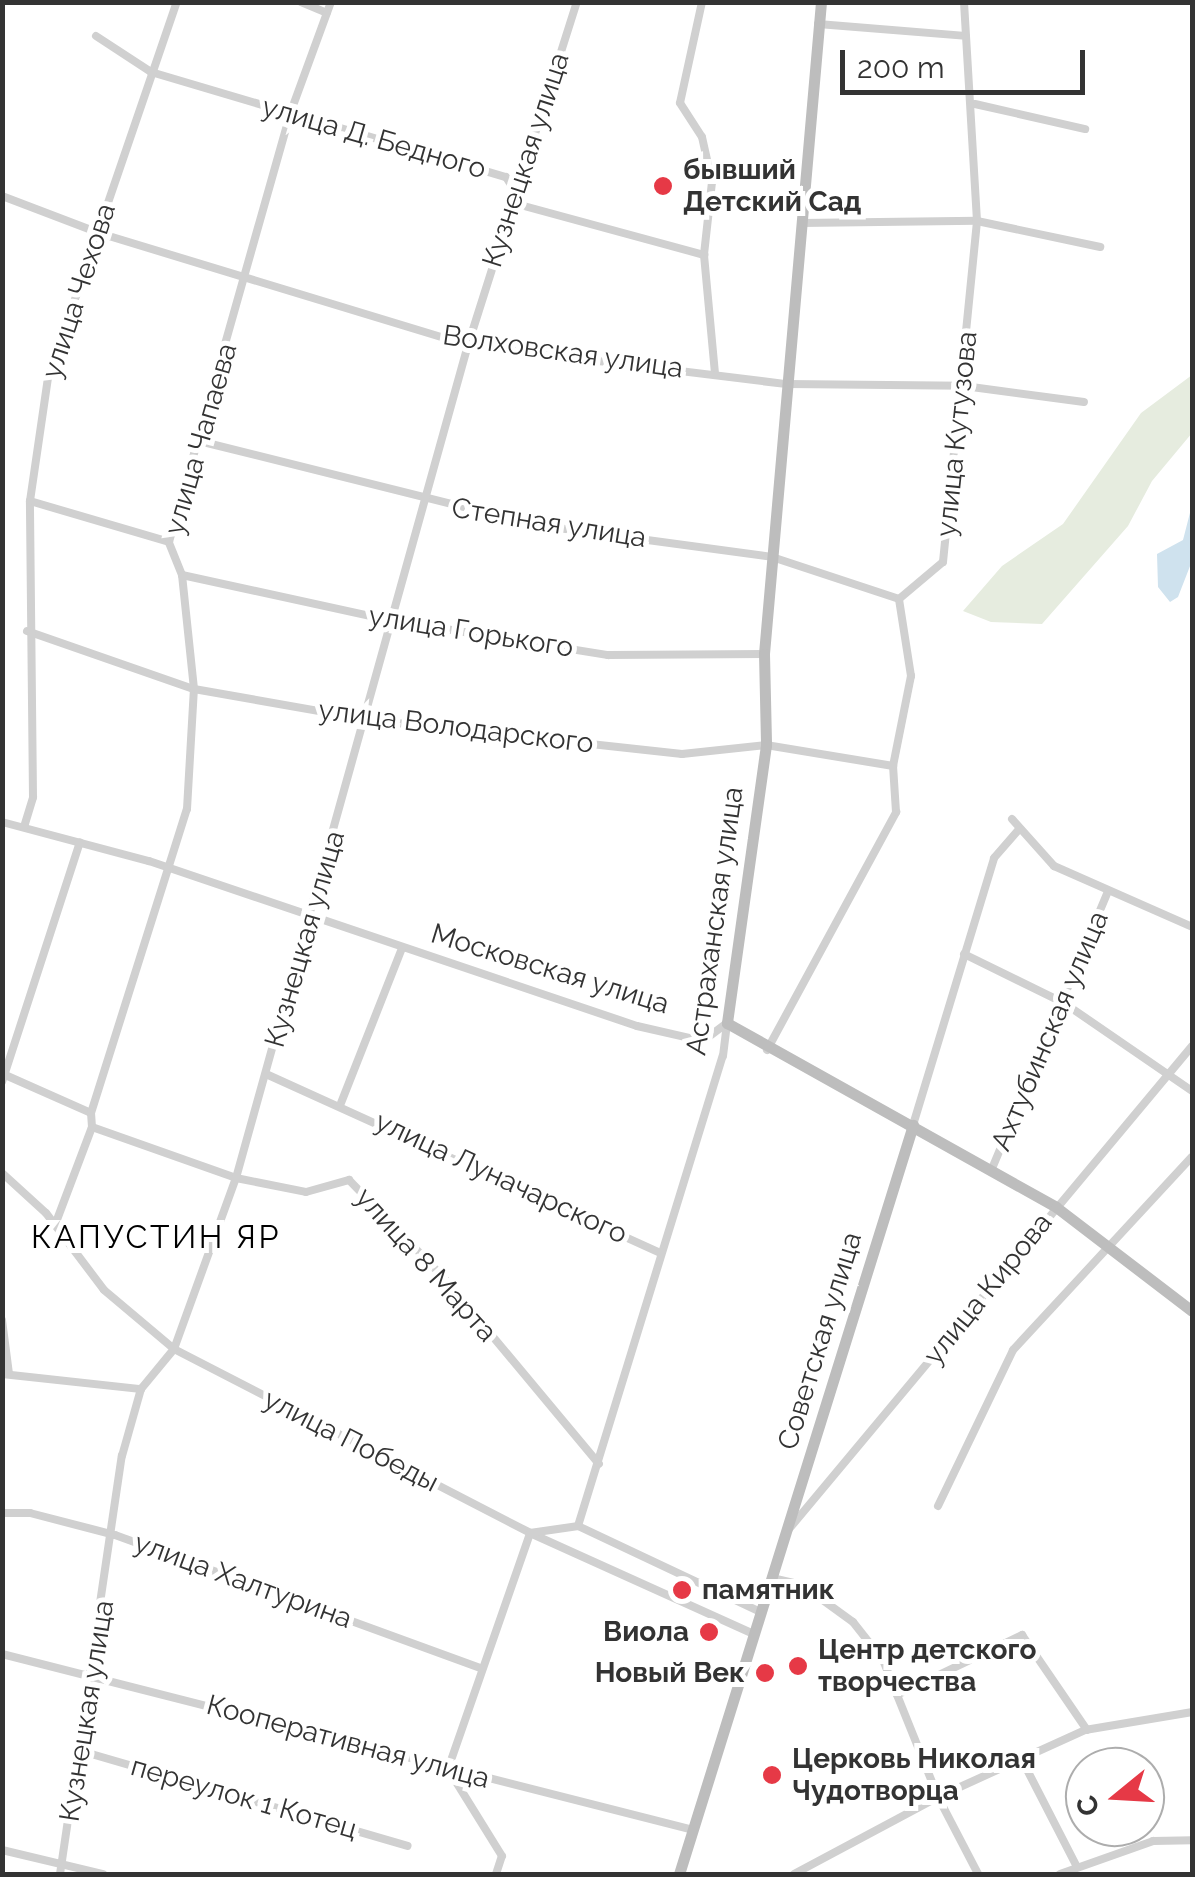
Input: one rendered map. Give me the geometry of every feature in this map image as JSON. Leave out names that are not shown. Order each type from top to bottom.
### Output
[{"type":"street","name":"улица Чехова","points":[[24,827],[32,797],[27,631],[30,501],[48,378],[178,2]]},
{"type":"street","points":[[300,2],[327,12]]},
{"type":"street","name":"улица Чапаева","points":[[55,1225],[92,1127],[91,1113],[164,866],[186,809],[194,689],[182,575],[169,542],[248,278],[290,114],[330,2]]},
{"type":"street","name":"Кузнецкая улица","points":[[60,1869],[116,1535],[122,1456],[141,1389],[174,1349],[236,1178],[369,720],[389,620],[468,345],[577,2]]},
{"type":"street","points":[[702,2],[680,103],[702,137],[712,182],[704,255],[715,374]]},
{"type":"street","name":"Астраханская улица","points":[[578,1526],[723,1056],[766,745],[764,654],[820,2]]},
{"type":"street","name":"улица Кутузова","points":[[900,600],[943,562],[964,386],[978,221],[975,104],[964,2]]},
{"type":"street","points":[[818,24],[966,36]]},
{"type":"street","name":"улица Д. Бедного","points":[[96,36],[151,72],[506,177],[524,206],[704,255]]},
{"type":"street","points":[[975,104],[1085,129]]},
{"type":"street","name":"Волховская улица","points":[[2,196],[98,232],[468,345],[787,384],[964,386],[1084,402]]},
{"type":"street","points":[[800,223],[978,221],[1100,247]]},
{"type":"street","name":"Степная улица","points":[[199,441],[425,502],[536,525],[772,557],[900,600]]},
{"type":"street","points":[[30,501],[169,542]]},
{"type":"street","name":"улица Горького","points":[[182,575],[389,620],[608,655],[764,654]]},
{"type":"street","points":[[767,1050],[896,812],[893,766],[911,676],[900,600]]},
{"type":"street","name":"улица Володарского","points":[[27,631],[194,689],[369,720],[682,754],[766,745],[893,766]]},
{"type":"street","points":[[1012,819],[1054,866],[1192,926]]},
{"type":"street","name":"Московская улица","points":[[2,822],[164,866],[637,1026],[704,1040],[726,1023]]},
{"type":"street","name":"Советская улица","points":[[679,1874],[994,858],[1019,829]]},
{"type":"street","points":[[80,842],[3,1077],[91,1113]]},
{"type":"street","name":"Ахтубинская улица","points":[[990,1171],[1108,891]]},
{"type":"street","name":"улица Луначарского","points":[[341,1103],[402,948]]},
{"type":"street","points":[[964,954],[1064,1003],[1192,1091]]},
{"type":"street","points":[[726,1023],[767,1050],[914,1125],[1056,1207],[1192,1312]]},
{"type":"street","name":"улица Кирова","points":[[786,1532],[832,1485],[1056,1207],[1192,1046]]},
{"type":"street","name":"улица Луначарского","points":[[266,1074],[341,1103],[661,1252]]},
{"type":"street","name":"улица 8 Марта","points":[[92,1127],[236,1178],[306,1192],[349,1180],[444,1278],[599,1464]]},
{"type":"street","points":[[938,1506],[1014,1350],[1192,1158]]},
{"type":"street","name":"улица Победы","points":[[2,1173],[55,1225],[104,1290],[174,1349],[530,1532],[754,1634]]},
{"type":"street","points":[[2,1320],[6,1374],[141,1389]]},
{"type":"street","name":"улица Халтурина","points":[[2,1513],[30,1513],[116,1535],[480,1668]]},
{"type":"street","points":[[496,1874],[502,1856],[448,1769],[530,1532],[578,1526],[761,1612]]},
{"type":"street","points":[[772,1578],[802,1585],[853,1622],[883,1660],[938,1798],[978,1874]]},
{"type":"street","points":[[897,1695],[1022,1635],[1087,1730]]},
{"type":"street","name":"Кооперативная улица","points":[[2,1654],[95,1674],[693,1830]]},
{"type":"street","points":[[794,1874],[938,1798],[1087,1730],[1192,1712]]},
{"type":"street","name":"переулок 1 Котец","points":[[81,1752],[407,1846]]},
{"type":"street","points":[[1021,1758],[1076,1865]]},
{"type":"street","points":[[1060,1874],[1076,1865],[1153,1842],[1192,1840]]},
{"type":"street","points":[[2,1850],[60,1869],[103,1874]]},
{"type":"shaded area","points":[[1192,375],[1192,433],[1152,481],[1128,526],[1042,624],[991,622],[963,611],[1002,566],[1063,524],[1141,413]]},
{"type":"water","points":[[1192,505],[1192,561],[1178,597],[1170,602],[1158,587],[1157,554],[1183,540]]},
{"type":"place","name":"бывший Детский Сад","points":[[663,186]]},
{"type":"place","name":"памятник","points":[[682,1590]]},
{"type":"place","name":"Виола","points":[[709,1632]]},
{"type":"place","name":"Центр детского творчества","points":[[798,1666]]},
{"type":"place","name":"Новый Век","points":[[765,1673]]},
{"type":"place","name":"Церковь Николая Чудотворца","points":[[772,1775]]},
{"type":"district","name":"КАПУСТИН ЯР","points":[[156,1237]]}]
